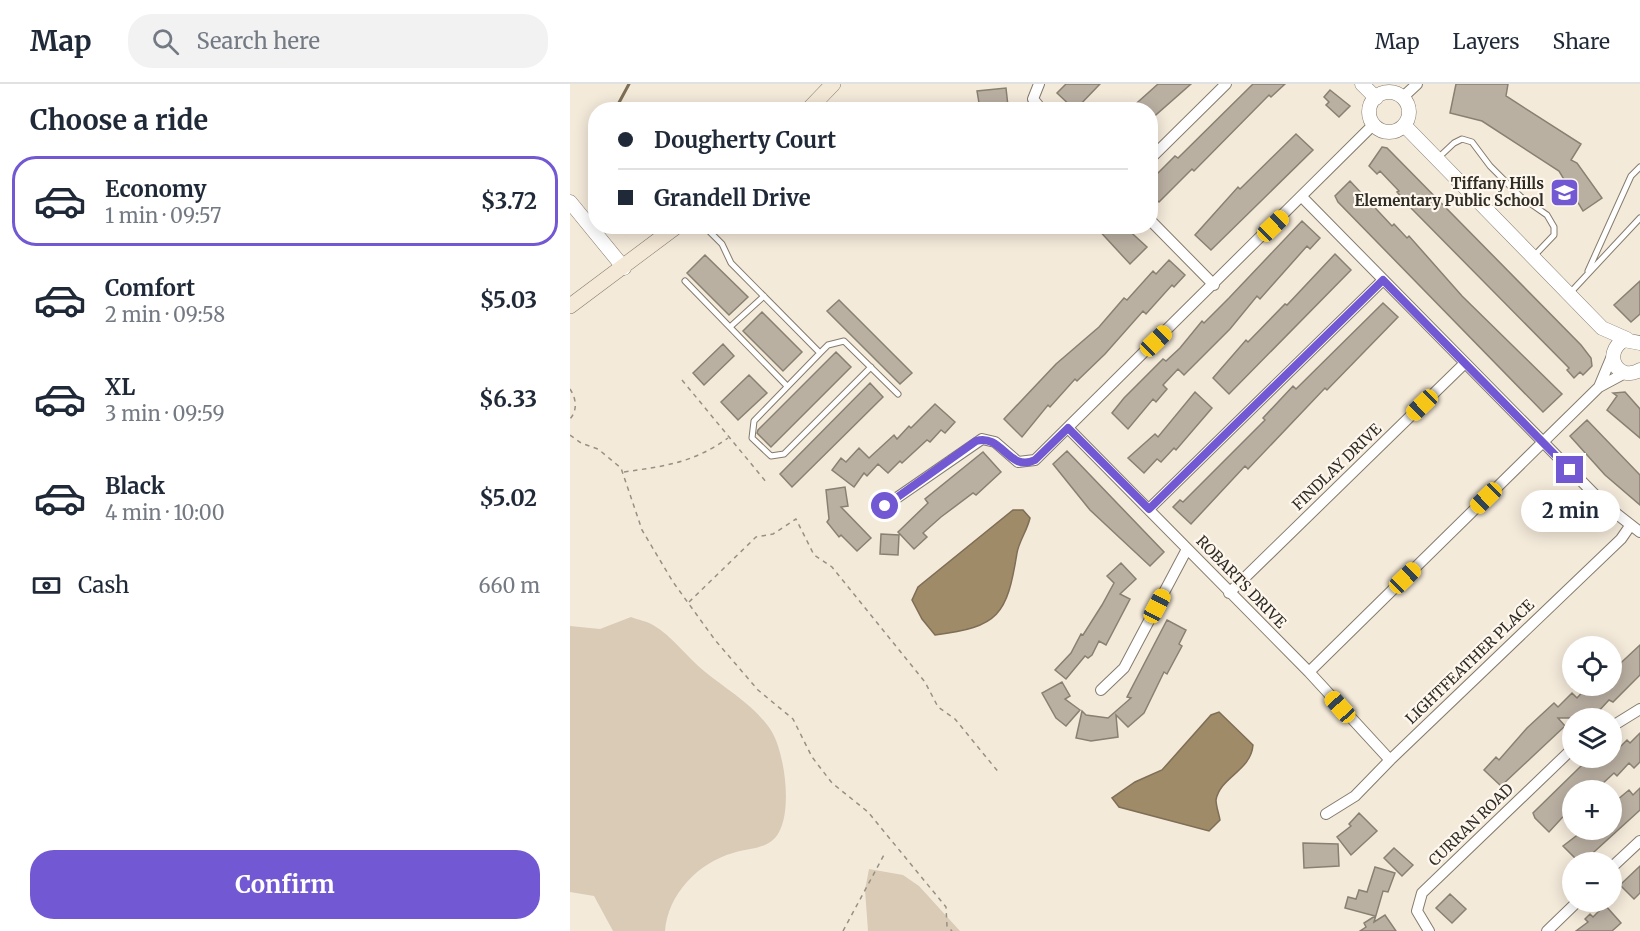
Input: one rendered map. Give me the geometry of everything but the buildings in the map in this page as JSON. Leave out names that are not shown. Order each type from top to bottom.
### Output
[{"type":"main road","points":[[816,102],[833,84]]},
{"type":"main road","points":[[570,306],[667,234]]},
{"type":"street","points":[[1035,102],[1033,99],[1040,84]]},
{"type":"street","points":[[1158,151],[1226,84]]},
{"type":"street","points":[[1362,84],[1376,98]]},
{"type":"street","points":[[1402,97],[1416,84]]},
{"type":"street","points":[[1387,93],[1402,97],[1409,109],[1404,125],[1387,132],[1374,124],[1370,109],[1376,98],[1387,93]]},
{"type":"street","points":[[885,506],[976,441],[988,439],[995,442],[1014,460],[1028,463],[1035,460],[1374,124]]},
{"type":"street","points":[[1404,125],[1602,328],[1634,340]]},
{"type":"street","points":[[1302,197],[1604,504],[1635,529]]},
{"type":"street","points":[[570,202],[588,224]]},
{"type":"street","points":[[1158,228],[1214,285]]},
{"type":"street","points":[[596,234],[624,268]]},
{"type":"street","points":[[1149,509],[1383,280]]},
{"type":"street","points":[[1602,328],[1617,369],[1634,374]]},
{"type":"street","points":[[1309,672],[1599,387],[1618,343],[1634,340]]},
{"type":"street","name":"FINDLAY DRIVE","points":[[1229,593],[1465,363]]},
{"type":"street","points":[[1599,387],[1634,374]]},
{"type":"street","name":"ROBARTS DRIVE","points":[[1068,428],[1309,672],[1390,760]]},
{"type":"street","name":"LIGHTFEATHER PLACE","points":[[1326,814],[1355,796],[1621,539],[1635,529]]},
{"type":"street","points":[[1101,690],[1124,668],[1187,549]]},
{"type":"street","points":[[1622,720],[1640,709]]},
{"type":"street","name":"CURRAN ROAD","points":[[1429,931],[1417,911],[1422,893],[1562,759]]},
{"type":"street","points":[[1622,858],[1640,841]]},
{"type":"street","points":[[1547,931],[1567,912]]},
{"type":"lane","points":[[1437,159],[1454,143],[1462,139],[1472,142],[1490,166],[1521,197],[1546,215],[1554,227],[1554,235],[1533,257]]},
{"type":"lane","points":[[1588,271],[1631,176],[1640,168]]},
{"type":"lane","points":[[1569,294],[1588,271],[1640,218]]},
{"type":"lane","points":[[712,234],[722,244],[731,263],[820,353]]},
{"type":"lane","points":[[685,281],[787,386]]},
{"type":"lane","points":[[730,327],[764,296]]},
{"type":"lane","points":[[871,367],[784,454],[771,456],[752,438],[751,427],[754,421],[828,345],[844,341],[871,367],[898,394]]},
{"type":"path","points":[[682,380],[767,483]]},
{"type":"path","points":[[570,388],[575,397],[574,414],[570,419]]},
{"type":"path","points":[[570,435],[581,443],[598,449],[614,461],[623,472],[642,530],[715,640],[758,690],[793,719],[812,757],[832,783],[868,812],[946,907],[947,926],[952,931]]},
{"type":"path","points":[[623,472],[679,464],[711,451],[729,437]]},
{"type":"path","points":[[688,602],[756,537],[773,534],[796,519],[814,555],[832,567],[925,682],[938,707],[955,719],[1000,774]]},
{"type":"path","points":[[843,931],[885,853]]},
{"type":"shaded area","points":[[1013,510],[1023,510],[1030,518],[1018,549],[1004,604],[986,622],[973,628],[935,635],[922,619],[912,600],[918,587]]},
{"type":"shaded area","points":[[631,617],[648,622],[660,630],[704,671],[758,714],[777,742],[786,785],[784,816],[775,838],[760,847],[720,858],[697,872],[687,882],[672,905],[665,931],[613,931],[594,896],[570,892],[570,626],[600,629]]},
{"type":"shaded area","points":[[1219,712],[1253,745],[1247,761],[1219,792],[1216,805],[1220,820],[1209,831],[1119,807],[1112,798],[1135,782],[1162,770],[1211,715]]},
{"type":"shaded area","points":[[869,869],[903,875],[919,886],[960,931],[868,931],[865,890]]},
{"type":"waterway","points":[[619,102],[629,84]]},
{"type":"place","name":"Tiffany Hills Elementary Public School","points":[[1565,193]]},
{"type":"route","points":[[885,506],[976,441],[988,439],[995,442],[1014,460],[1028,463],[1035,460],[1068,428],[1149,509],[1383,280],[1570,470]]}]
